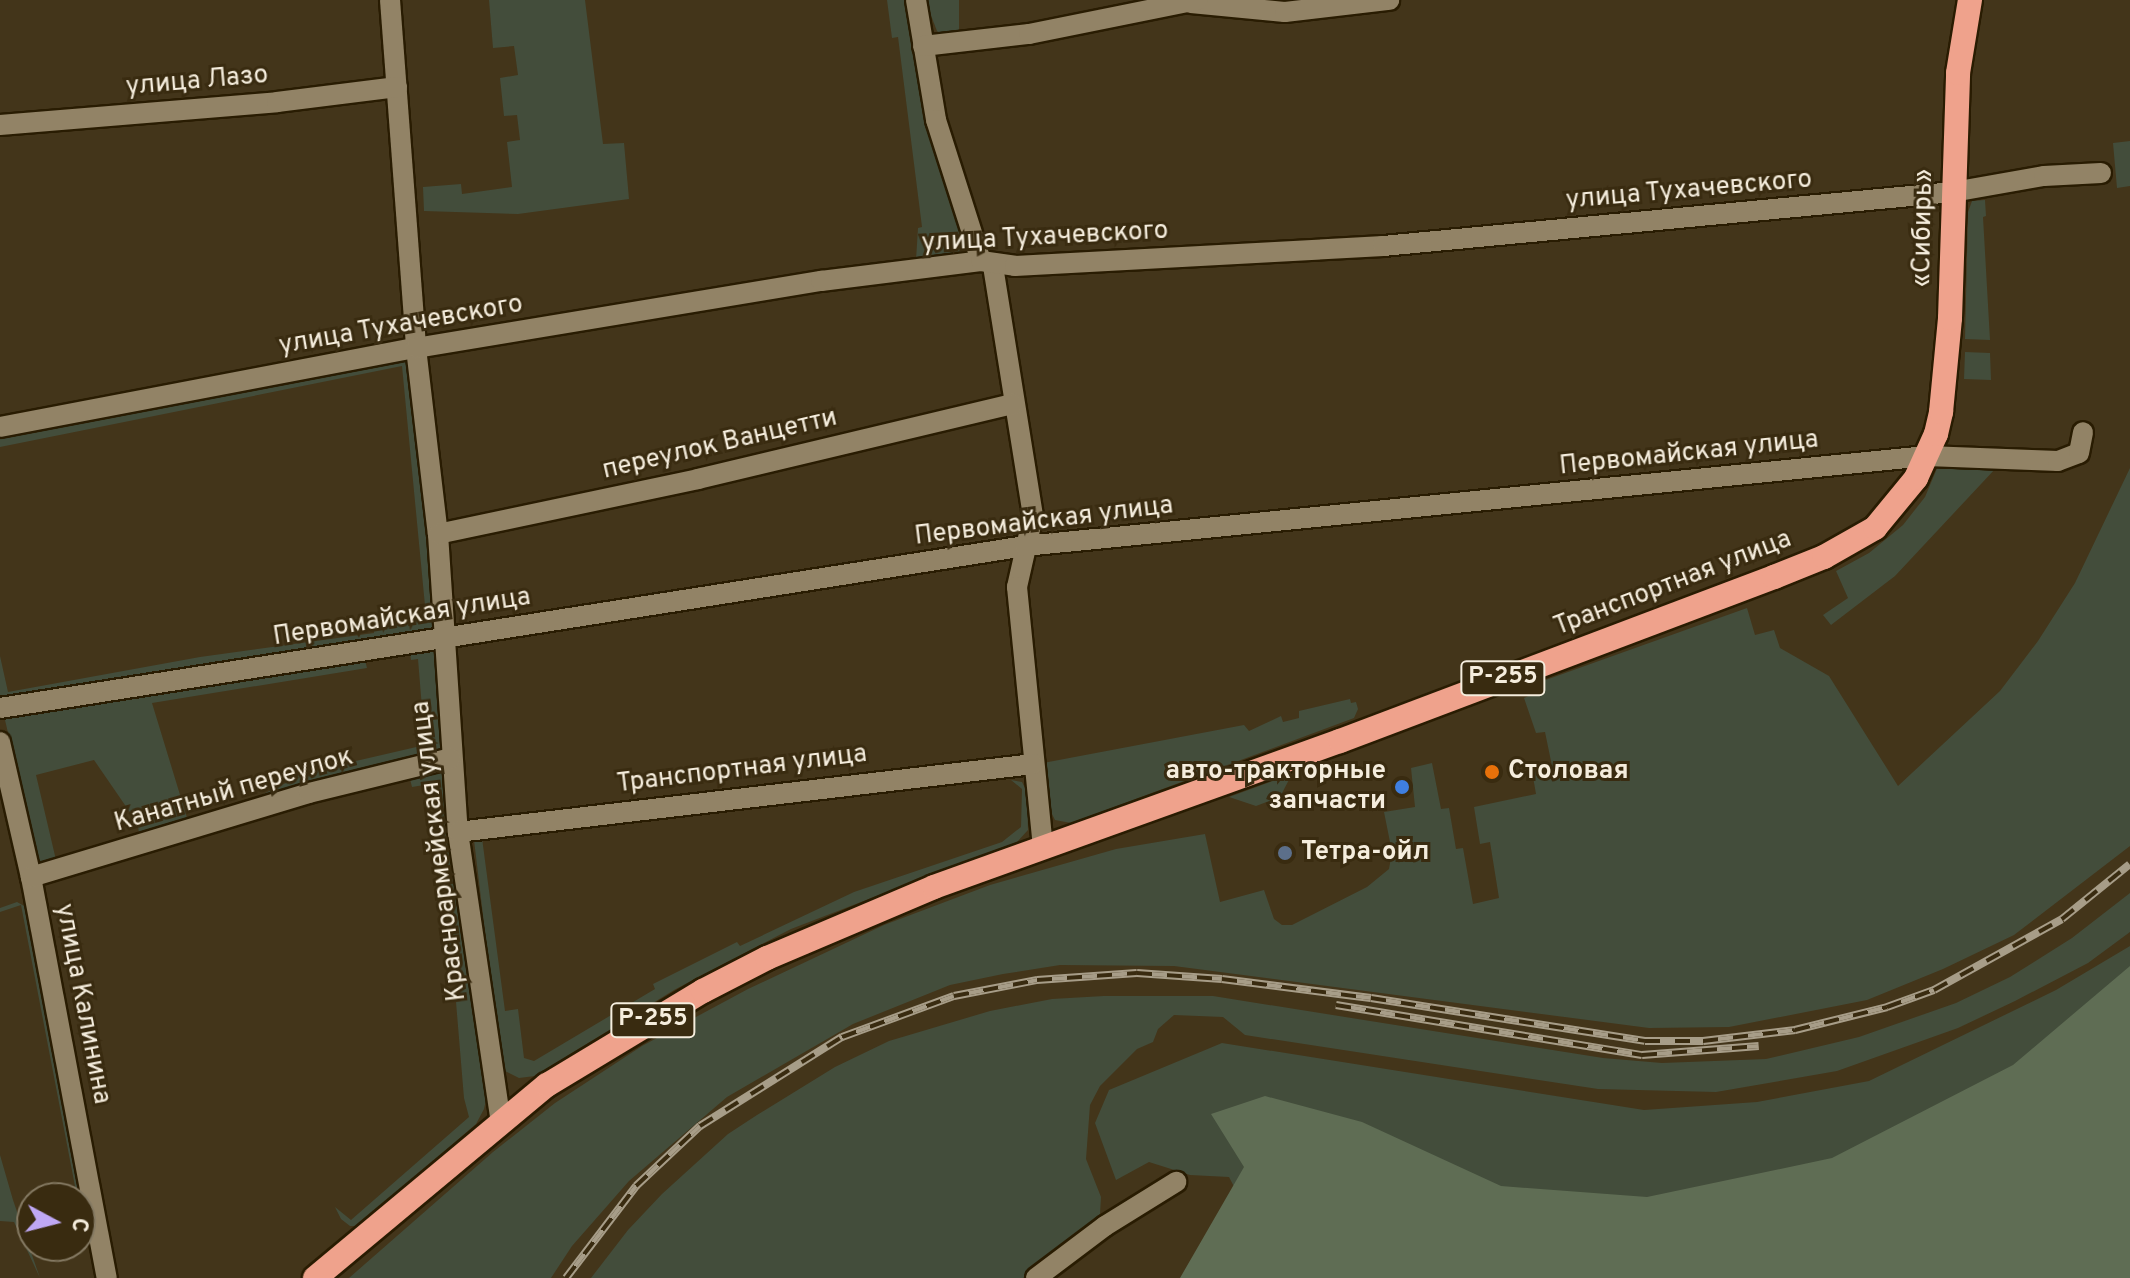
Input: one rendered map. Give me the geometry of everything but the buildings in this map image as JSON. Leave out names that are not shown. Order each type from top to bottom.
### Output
[{"type":"highway","name":"«Сибирь»","points":[[1927,456],[1936,434],[1946,375],[1958,73],[1970,0]]},
{"type":"highway","name":"Транспортная улица","points":[[1043,849],[1824,557],[1875,528],[1902,497],[1927,456]]},
{"type":"highway","name":"Р-255","points":[[315,1278],[501,1122],[547,1085],[588,1058],[703,991],[767,958],[934,887],[1043,849]]},
{"type":"street","name":"Красноармейская улица","points":[[390,0],[416,348],[438,534],[458,832],[501,1122]]},
{"type":"street","points":[[916,0],[944,154],[987,264],[1033,516],[1017,587],[1043,849]]},
{"type":"street","points":[[923,46],[1029,34],[1194,2],[1285,12],[1389,0]]},
{"type":"street","name":"улица Лазо","points":[[0,125],[277,102],[397,87]]},
{"type":"street","name":"улица Тухачевского","points":[[0,427],[416,348],[821,281],[987,264],[1383,246],[1953,192],[2044,176],[2101,173]]},
{"type":"street","name":"переулок Ванцетти","points":[[438,534],[698,479],[1013,404]]},
{"type":"street","name":"Первомайская улица","points":[[0,708],[1025,546],[1927,456],[2058,461],[2079,453],[2083,432]]},
{"type":"street","name":"улица Калинина","points":[[0,742],[31,877],[107,1278]]},
{"type":"street","name":"Канатный переулок","points":[[31,877],[309,793],[451,758]]},
{"type":"street","name":"Транспортная улица","points":[[458,832],[1033,764]]},
{"type":"street","points":[[1036,1278],[1105,1226],[1176,1182]]},
{"type":"green space","points":[[489,0],[585,0],[603,144],[624,143],[629,199],[518,214],[424,211],[423,187],[461,184],[462,194],[512,187],[507,142],[520,140],[517,115],[504,116],[500,78],[518,75],[514,46],[493,48]]},
{"type":"green space","points":[[887,0],[906,0],[918,71],[939,160],[969,253],[916,260],[918,228],[922,227],[898,37],[892,38]]},
{"type":"green space","points":[[925,0],[959,0],[959,36],[943,36],[937,31]]},
{"type":"green space","points":[[2130,141],[2130,186],[2117,188],[2113,143]]},
{"type":"green space","points":[[1985,200],[1986,216],[1983,217],[1990,340],[1965,339],[1968,212],[1972,201]]},
{"type":"green space","points":[[1965,352],[1990,353],[1991,380],[1964,379]]},
{"type":"green space","points":[[411,355],[437,630],[0,700],[0,656],[8,692],[200,657],[374,633],[373,624],[426,616],[402,366],[0,447],[0,438]]},
{"type":"green space","points":[[1938,466],[1996,468],[1895,576],[1831,625],[1823,615],[1848,598],[1836,571],[1869,553],[1903,525],[1925,497]]},
{"type":"green space","points":[[2130,468],[2130,846],[2014,935],[1943,969],[1867,1000],[1729,1027],[1649,1028],[1174,966],[1060,965],[1003,974],[950,985],[853,1024],[727,1097],[629,1181],[572,1246],[551,1278],[349,1278],[493,1152],[555,1103],[642,1046],[748,989],[884,925],[990,885],[1116,849],[1205,834],[1220,902],[1264,890],[1274,919],[1282,925],[1292,925],[1367,887],[1389,869],[1392,852],[1384,812],[1415,807],[1411,768],[1432,763],[1441,809],[1449,808],[1456,849],[1463,848],[1473,904],[1499,898],[1490,842],[1480,844],[1474,807],[1536,794],[1532,771],[1552,766],[1545,732],[1536,733],[1524,698],[1542,690],[1540,682],[1747,608],[1755,635],[1774,630],[1780,648],[1829,676],[1898,786],[2000,691],[2038,641],[2075,583]]},
{"type":"green space","points":[[435,649],[442,746],[438,752],[43,864],[38,858],[4,716],[365,660],[367,668],[152,703],[188,821],[255,798],[292,780],[291,776],[425,745],[418,659],[411,660],[410,653]],"holes":[[[94,760],[138,824],[139,835],[56,860],[36,775]]]},
{"type":"green space","points":[[1350,699],[1351,703],[1356,702],[1358,709],[1354,718],[1071,823],[1055,820],[1052,814],[1043,763],[1244,725],[1249,731],[1281,716],[1283,722],[1299,718],[1299,711]]},
{"type":"green space","points":[[441,769],[486,1100],[476,1124],[358,1226],[350,1226],[341,1219],[335,1207],[351,1220],[469,1117],[464,1098],[456,1002],[461,1001],[456,957],[448,958],[446,938],[451,937],[436,783],[412,787],[409,775]]},
{"type":"green space","points":[[1292,774],[1280,797],[1256,806],[1229,797]]},
{"type":"green space","points":[[1011,780],[1022,782],[1027,792],[1028,830],[1017,842],[791,929],[674,990],[535,1076],[519,1078],[505,1071],[499,1049],[474,840],[482,838],[505,1011],[518,1009],[524,1058],[534,1061],[655,989],[653,984],[737,942],[740,946],[854,892],[1002,842],[1021,827],[1022,789]]},
{"type":"green space","points":[[2130,893],[2130,932],[2088,963],[2015,1001],[1958,1028],[1837,1071],[1716,1092],[1598,1089],[1245,1035],[1223,1017],[1174,1015],[1158,1029],[1153,1042],[1137,1049],[1100,1086],[1090,1105],[1086,1159],[1101,1197],[1100,1214],[1023,1278],[591,1278],[628,1230],[662,1194],[728,1134],[835,1067],[889,1041],[990,1011],[1052,999],[1213,996],[1603,1058],[1662,1063],[1766,1059],[1859,1037],[1956,1003],[2010,977],[2072,938]]},
{"type":"green space","points":[[17,902],[26,907],[83,1182],[74,1182],[21,905],[0,912],[0,908]]},
{"type":"green space","points":[[2130,946],[2130,1278],[1254,1225],[1229,1177],[1190,1175],[1149,1162],[1116,1180],[1095,1123],[1109,1090],[1222,1043],[1644,1110],[1757,1102],[1869,1081],[2056,990]]},
{"type":"green space","points":[[2130,966],[2130,1278],[1180,1278],[1244,1167],[1211,1114],[1265,1096],[1362,1122],[1501,1186],[1647,1197],[1832,1158],[2013,1065]]},
{"type":"green space","points":[[0,1155],[16,1209],[16,1226],[14,1222],[0,1221]]},
{"type":"railway","points":[[566,1278],[636,1186],[700,1126],[842,1037],[954,996],[1037,980],[1137,973],[1222,979],[1371,998],[1645,1041],[1703,1041],[1795,1030],[1887,1007],[1934,990],[2062,919],[2130,864]]},
{"type":"railway","points":[[1336,1005],[1642,1055],[1759,1046]]},
{"type":"place","name":"Столовая","points":[[1492,772]]},
{"type":"place","name":"авто-тракторные запчасти","points":[[1402,787]]},
{"type":"place","name":"Тетра-ойл","points":[[1285,853]]}]
